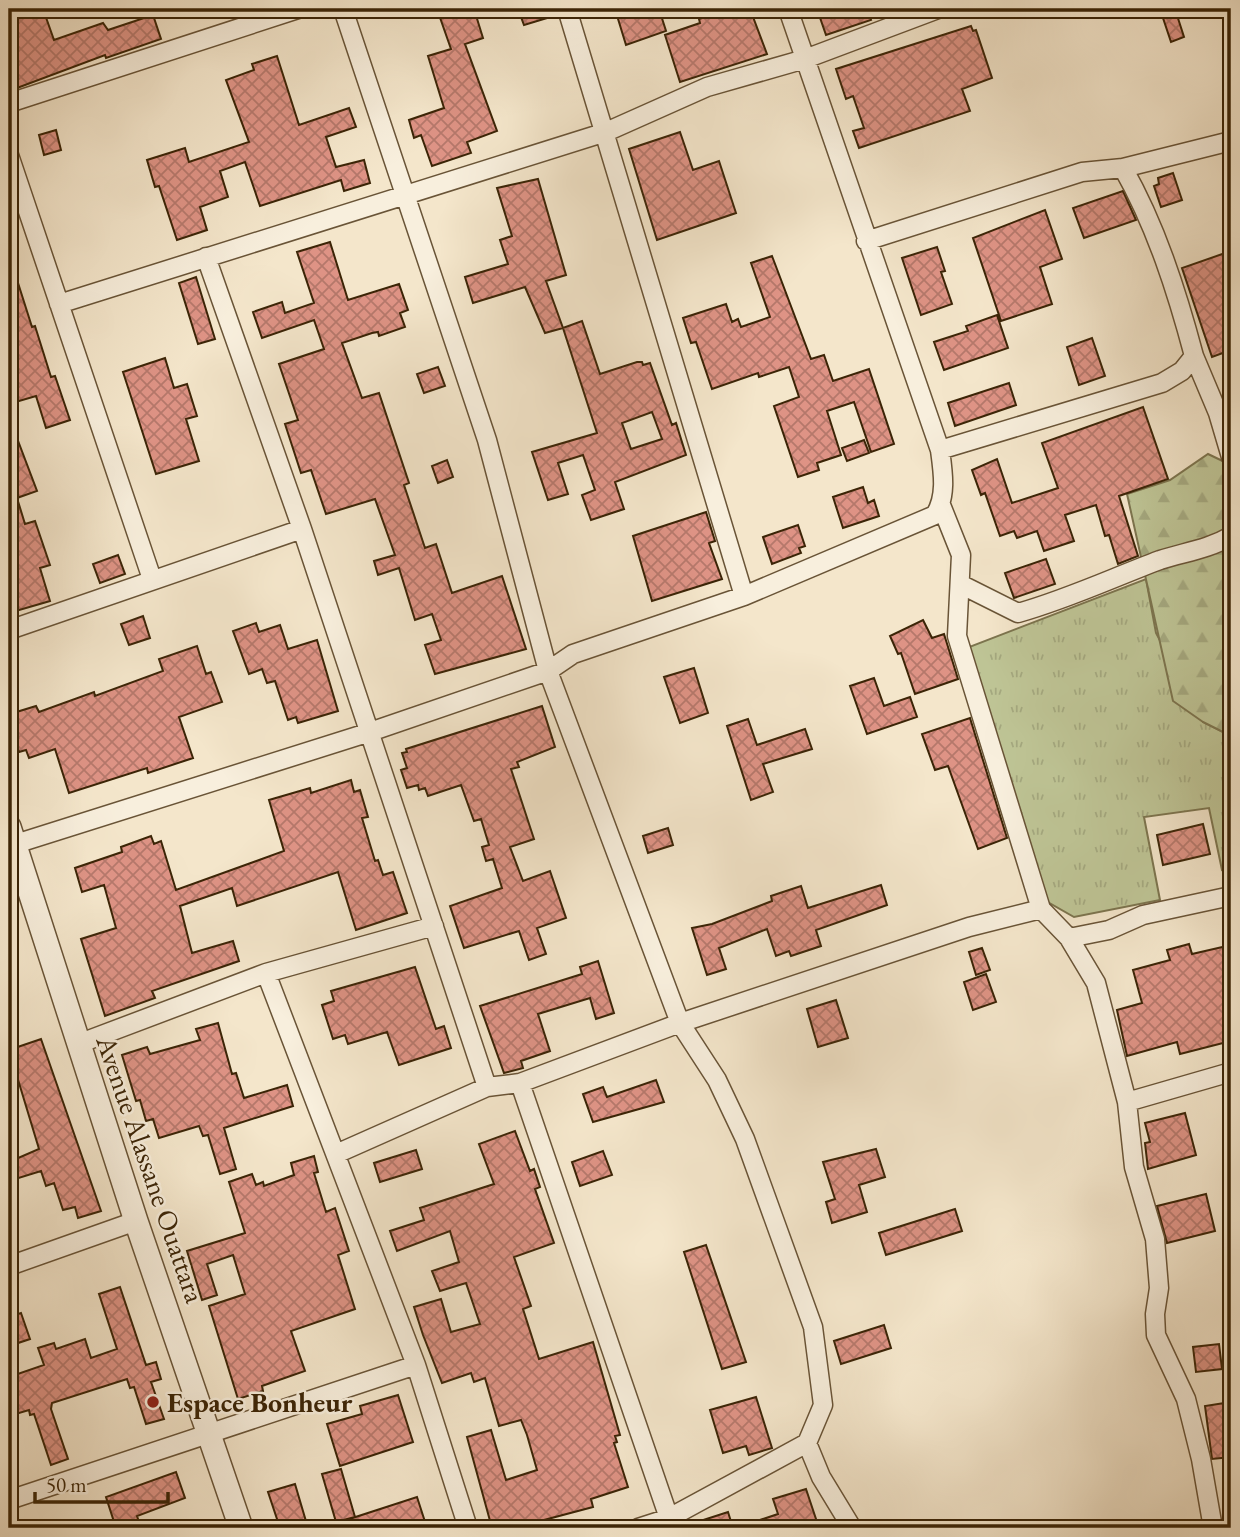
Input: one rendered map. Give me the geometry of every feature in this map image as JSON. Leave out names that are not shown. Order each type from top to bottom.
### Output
[{"type":"street","points":[[9,103],[298,9]]},
{"type":"street","points":[[343,9],[487,440],[548,671],[680,1023],[717,1080],[745,1139],[813,1327],[823,1405],[807,1443],[671,1523],[638,1528]]},
{"type":"street","points":[[567,9],[744,596]]},
{"type":"street","points":[[788,9],[940,450],[941,505],[961,555],[962,585],[957,636],[1041,909],[1069,938],[1096,983],[1127,1102],[1134,1167],[1159,1265],[1156,1335],[1185,1399],[1201,1459],[1213,1528]]},
{"type":"street","points":[[59,304],[606,132],[707,86],[805,59],[938,9]]},
{"type":"street","points":[[866,241],[1082,172],[1124,168],[1231,141]]},
{"type":"street","points":[[9,155],[152,579]]},
{"type":"street","points":[[1124,168],[1144,209],[1181,308],[1194,356],[1218,413],[1231,457]]},
{"type":"street","points":[[206,257],[302,529],[367,733],[487,1087]]},
{"type":"street","points":[[940,450],[1162,383],[1182,371],[1194,356]]},
{"type":"street","points":[[11,839],[367,733],[548,671],[573,654],[744,596],[934,515],[941,505]]},
{"type":"street","points":[[9,630],[302,529]]},
{"type":"street","points":[[962,585],[1018,613],[1063,601],[1160,560],[1215,546],[1231,536]]},
{"type":"street","name":"Avenue Alassane Ouattara","points":[[11,839],[136,1221],[241,1528]]},
{"type":"street","points":[[1069,938],[1109,930],[1143,915],[1231,895]]},
{"type":"street","points":[[336,1154],[487,1087],[520,1083],[680,1023],[969,927],[1041,909]]},
{"type":"street","points":[[78,1044],[265,973],[434,926]]},
{"type":"street","points":[[265,973],[416,1365],[468,1528]]},
{"type":"street","points":[[1127,1102],[1231,1072]]},
{"type":"street","points":[[520,1083],[671,1523]]},
{"type":"street","points":[[9,1266],[136,1221]]},
{"type":"street","points":[[9,1500],[416,1365]]},
{"type":"street","points":[[807,1443],[821,1477],[852,1528]]},
{"type":"green space","points":[[1208,454],[1231,465],[1231,736],[1203,722],[1173,701],[1127,494],[1170,480]]},
{"type":"green space","points":[[1146,579],[1156,633],[1203,722],[1231,736],[1231,868],[1222,870],[1209,808],[1144,817],[1160,900],[1074,917],[1046,901],[964,649]]},
{"type":"building","points":[[9,9],[43,9],[54,40],[103,23],[108,30],[153,15],[161,39],[106,58],[105,55],[9,91]]},
{"type":"building","points":[[437,9],[474,9],[483,38],[465,44],[497,131],[467,142],[471,153],[432,166],[421,135],[414,138],[409,120],[444,108],[428,56],[451,49]]},
{"type":"building","points":[[518,9],[556,9],[557,15],[524,25]]},
{"type":"building","points":[[615,9],[659,9],[666,31],[626,45]]},
{"type":"building","points":[[729,9],[750,9],[767,54],[680,82],[665,35]]},
{"type":"building","points":[[817,9],[867,9],[871,20],[826,35]]},
{"type":"building","points":[[1160,9],[1175,9],[1184,37],[1171,42]]},
{"type":"building","points":[[971,26],[973,31],[976,30],[992,78],[962,89],[970,111],[859,148],[853,131],[864,128],[853,96],[846,99],[836,69]]},
{"type":"building","points":[[277,56],[299,125],[349,108],[356,127],[326,137],[336,167],[364,160],[370,183],[344,191],[341,180],[260,206],[245,162],[220,171],[228,197],[200,207],[207,230],[177,240],[159,186],[155,187],[147,160],[185,148],[189,162],[249,142],[226,80],[254,70],[252,64]]},
{"type":"building","points":[[56,130],[61,150],[44,155],[39,135]]},
{"type":"building","points":[[680,132],[693,170],[719,161],[736,213],[657,240],[629,149]]},
{"type":"building","points":[[1173,173],[1182,200],[1161,207],[1154,186],[1159,184],[1158,178]]},
{"type":"building","points":[[538,179],[566,275],[546,281],[563,328],[545,333],[525,287],[473,303],[465,277],[508,264],[500,240],[512,236],[497,188]]},
{"type":"building","points":[[1123,191],[1136,220],[1084,238],[1073,208]]},
{"type":"building","points":[[1045,210],[1062,259],[1040,267],[1052,304],[1001,321],[973,238]]},
{"type":"building","points":[[330,242],[348,300],[399,284],[408,310],[400,313],[405,327],[379,336],[378,332],[372,333],[342,343],[362,398],[379,393],[409,483],[404,485],[425,548],[436,544],[452,593],[502,576],[526,649],[435,674],[425,645],[441,640],[432,614],[415,620],[399,568],[378,575],[374,561],[395,555],[375,499],[326,514],[311,470],[301,473],[285,424],[298,420],[279,364],[324,349],[314,320],[262,338],[253,312],[282,302],[285,313],[314,303],[297,252]]},
{"type":"building","points":[[937,247],[945,271],[941,272],[952,304],[921,315],[902,258]]},
{"type":"building","points":[[1231,251],[1231,350],[1212,357],[1182,268]]},
{"type":"building","points":[[772,256],[811,359],[824,355],[833,381],[869,369],[894,444],[871,452],[854,402],[827,411],[841,455],[817,463],[819,470],[798,477],[774,406],[799,397],[789,367],[759,377],[758,373],[712,389],[696,342],[691,343],[683,318],[726,304],[732,322],[738,319],[741,327],[770,317],[751,263]]},
{"type":"building","points":[[12,264],[32,327],[35,326],[51,377],[55,376],[70,420],[46,428],[36,396],[9,404],[9,265]]},
{"type":"building","points":[[196,277],[215,339],[198,344],[179,283]]},
{"type":"building","points":[[997,315],[1008,348],[944,370],[934,342],[968,331],[966,326]]},
{"type":"building","points":[[582,321],[600,374],[637,362],[642,362],[643,365],[650,363],[672,425],[676,423],[686,455],[615,482],[624,509],[591,520],[582,495],[595,490],[583,455],[558,463],[568,494],[548,500],[532,452],[597,433],[563,328]],"holes":[[[652,412],[662,439],[631,449],[622,423]]]},
{"type":"building","points":[[1092,338],[1105,376],[1079,385],[1067,347]]},
{"type":"building","points":[[165,358],[174,388],[187,384],[197,416],[186,419],[199,461],[156,474],[123,372]]},
{"type":"building","points":[[438,367],[445,386],[424,393],[417,374]]},
{"type":"building","points":[[1009,383],[1016,405],[955,426],[948,403]]},
{"type":"building","points":[[1143,407],[1168,479],[1119,496],[1138,556],[1118,564],[1109,535],[1105,536],[1096,505],[1065,515],[1074,541],[1044,551],[1037,531],[1017,538],[1014,531],[1000,536],[985,493],[981,495],[972,470],[997,459],[1012,503],[1058,488],[1042,443]]},
{"type":"building","points":[[9,417],[37,491],[17,498],[25,524],[35,521],[50,565],[40,568],[50,601],[9,613],[9,558],[15,557],[9,537]]},
{"type":"building","points":[[864,440],[869,453],[847,461],[842,448]]},
{"type":"building","points":[[447,460],[453,477],[438,483],[432,466]]},
{"type":"building","points":[[863,487],[868,503],[874,500],[879,516],[843,528],[833,497]]},
{"type":"building","points":[[706,512],[715,541],[709,543],[722,579],[652,601],[633,536]]},
{"type":"building","points":[[798,525],[805,546],[799,548],[801,553],[772,564],[763,537]]},
{"type":"building","points":[[118,555],[125,574],[100,583],[93,564]]},
{"type":"building","points":[[1046,559],[1055,584],[1014,598],[1005,573]]},
{"type":"building","points":[[143,616],[150,638],[129,645],[121,624]]},
{"type":"building","points":[[923,620],[932,638],[944,634],[958,679],[915,694],[901,653],[898,654],[890,636]]},
{"type":"building","points":[[256,623],[259,632],[280,625],[288,649],[317,640],[338,711],[298,723],[296,717],[288,720],[275,681],[267,683],[262,669],[249,674],[233,631]]},
{"type":"building","points":[[197,646],[206,674],[211,672],[222,702],[179,717],[193,758],[148,773],[147,768],[69,793],[55,749],[29,758],[26,750],[19,752],[14,739],[18,738],[10,714],[36,706],[39,712],[94,692],[95,696],[163,671],[159,659]]},
{"type":"building","points":[[694,668],[708,713],[680,723],[664,677]]},
{"type":"building","points":[[874,678],[884,706],[910,697],[917,717],[867,734],[850,686]]},
{"type":"building","points":[[542,706],[555,747],[517,762],[519,767],[511,769],[534,839],[510,847],[523,881],[550,871],[566,918],[537,928],[546,954],[529,960],[519,931],[464,948],[450,906],[502,888],[493,859],[486,861],[482,847],[489,845],[481,819],[474,821],[461,785],[428,796],[425,788],[419,790],[418,785],[407,788],[401,770],[407,768],[402,753],[407,752],[406,749]]},
{"type":"building","points":[[970,718],[1007,838],[978,849],[948,766],[935,770],[922,734]]},
{"type":"building","points":[[748,719],[757,745],[805,729],[812,749],[763,764],[773,792],[751,800],[727,726]]},
{"type":"building","points":[[351,780],[354,792],[360,790],[368,817],[362,818],[375,861],[378,860],[383,875],[393,872],[407,913],[356,930],[338,872],[237,906],[232,888],[180,906],[192,953],[233,941],[239,961],[152,991],[155,998],[105,1016],[81,939],[116,928],[104,885],[82,892],[75,868],[122,852],[121,847],[151,836],[154,844],[161,841],[176,890],[284,851],[269,800],[310,788],[311,793]]},
{"type":"building","points":[[1203,824],[1210,854],[1163,865],[1157,835]]},
{"type":"building","points":[[668,828],[673,845],[648,853],[643,836]]},
{"type":"building","points":[[881,885],[887,905],[816,930],[821,946],[791,956],[789,951],[776,956],[767,929],[719,948],[726,969],[707,975],[692,928],[712,924],[772,901],[771,896],[801,886],[808,908]]},
{"type":"building","points":[[1189,944],[1192,954],[1231,945],[1231,1041],[1180,1054],[1177,1042],[1127,1056],[1117,1010],[1142,1003],[1133,970],[1170,960],[1167,950]]},
{"type":"building","points":[[982,948],[990,970],[976,975],[969,952]]},
{"type":"building","points":[[598,961],[614,1013],[596,1019],[590,998],[538,1014],[550,1051],[521,1061],[523,1068],[504,1073],[480,1006],[582,974],[580,967]]},
{"type":"building","points":[[415,967],[436,1029],[444,1026],[451,1048],[399,1065],[387,1032],[348,1044],[345,1035],[333,1039],[322,1005],[334,1001],[331,991]]},
{"type":"building","points":[[986,974],[996,1002],[973,1010],[964,982]]},
{"type":"building","points":[[836,1000],[848,1038],[818,1047],[807,1009]]},
{"type":"building","points":[[218,1023],[232,1074],[236,1073],[244,1098],[287,1085],[293,1106],[224,1128],[236,1169],[220,1174],[208,1135],[203,1136],[199,1126],[159,1138],[153,1119],[146,1121],[140,1100],[136,1101],[122,1055],[147,1047],[150,1054],[200,1040],[196,1029]]},
{"type":"building","points":[[41,1039],[101,1211],[78,1218],[75,1207],[63,1210],[54,1183],[46,1186],[41,1171],[9,1181],[9,1162],[39,1149],[9,1050]]},
{"type":"building","points":[[656,1080],[664,1102],[593,1122],[583,1094],[603,1087],[607,1097]]},
{"type":"building","points":[[1185,1113],[1196,1155],[1148,1169],[1145,1143],[1150,1142],[1145,1123]]},
{"type":"building","points":[[515,1131],[530,1171],[534,1169],[540,1187],[535,1189],[554,1243],[514,1257],[531,1306],[523,1309],[539,1359],[593,1342],[620,1435],[615,1436],[617,1442],[614,1443],[628,1487],[591,1499],[593,1507],[529,1524],[531,1528],[492,1528],[467,1437],[491,1430],[506,1480],[537,1470],[527,1435],[521,1420],[499,1426],[485,1378],[474,1382],[471,1373],[442,1383],[423,1335],[414,1307],[441,1299],[451,1332],[480,1324],[466,1283],[440,1291],[432,1271],[459,1262],[450,1231],[397,1251],[390,1231],[424,1220],[420,1208],[494,1184],[479,1144]]},
{"type":"building","points":[[876,1149],[885,1177],[859,1185],[867,1212],[832,1223],[826,1202],[835,1199],[823,1162]]},
{"type":"building","points":[[416,1150],[422,1169],[380,1182],[374,1163]]},
{"type":"building","points":[[603,1151],[612,1175],[580,1186],[572,1162]]},
{"type":"building","points":[[314,1156],[318,1172],[314,1173],[326,1212],[335,1208],[349,1251],[338,1255],[355,1309],[291,1331],[305,1371],[262,1386],[263,1391],[238,1399],[209,1306],[245,1294],[233,1255],[207,1264],[217,1295],[202,1300],[187,1251],[245,1233],[229,1182],[252,1174],[256,1185],[263,1182],[264,1186],[294,1175],[291,1163]]},
{"type":"building","points":[[1206,1194],[1215,1231],[1167,1243],[1157,1206]]},
{"type":"building","points":[[955,1209],[962,1231],[886,1255],[879,1233]]},
{"type":"building","points":[[706,1245],[746,1362],[722,1369],[684,1252]]},
{"type":"building","points":[[120,1287],[146,1365],[156,1362],[161,1379],[151,1382],[164,1419],[146,1424],[134,1387],[130,1388],[127,1379],[52,1403],[51,1409],[68,1459],[51,1465],[34,1414],[30,1415],[29,1410],[9,1416],[9,1377],[44,1365],[38,1348],[54,1343],[56,1349],[85,1339],[91,1358],[117,1349],[99,1294]]},
{"type":"building","points":[[21,1313],[30,1339],[9,1346],[9,1317]]},
{"type":"building","points":[[884,1325],[891,1348],[841,1364],[834,1341]]},
{"type":"building","points":[[1219,1344],[1222,1369],[1196,1372],[1193,1347]]},
{"type":"building","points":[[398,1395],[413,1442],[340,1466],[327,1424],[362,1414],[360,1406]]},
{"type":"building","points":[[756,1397],[772,1448],[749,1455],[746,1446],[723,1453],[710,1410]]},
{"type":"building","points":[[1231,1402],[1231,1457],[1212,1459],[1205,1406]]},
{"type":"building","points":[[341,1469],[355,1517],[336,1522],[322,1474]]},
{"type":"building","points":[[176,1472],[185,1498],[137,1516],[140,1525],[116,1528],[106,1497]]},
{"type":"building","points":[[295,1484],[308,1528],[280,1528],[268,1492]]},
{"type":"building","points":[[806,1489],[819,1528],[745,1528],[745,1525],[778,1514],[773,1499]]},
{"type":"building","points":[[417,1497],[427,1528],[332,1528],[331,1525]]},
{"type":"building","points":[[728,1512],[733,1528],[689,1528],[688,1525]]},
{"type":"place","name":"Espace Bonheur","points":[[153,1402]]}]
